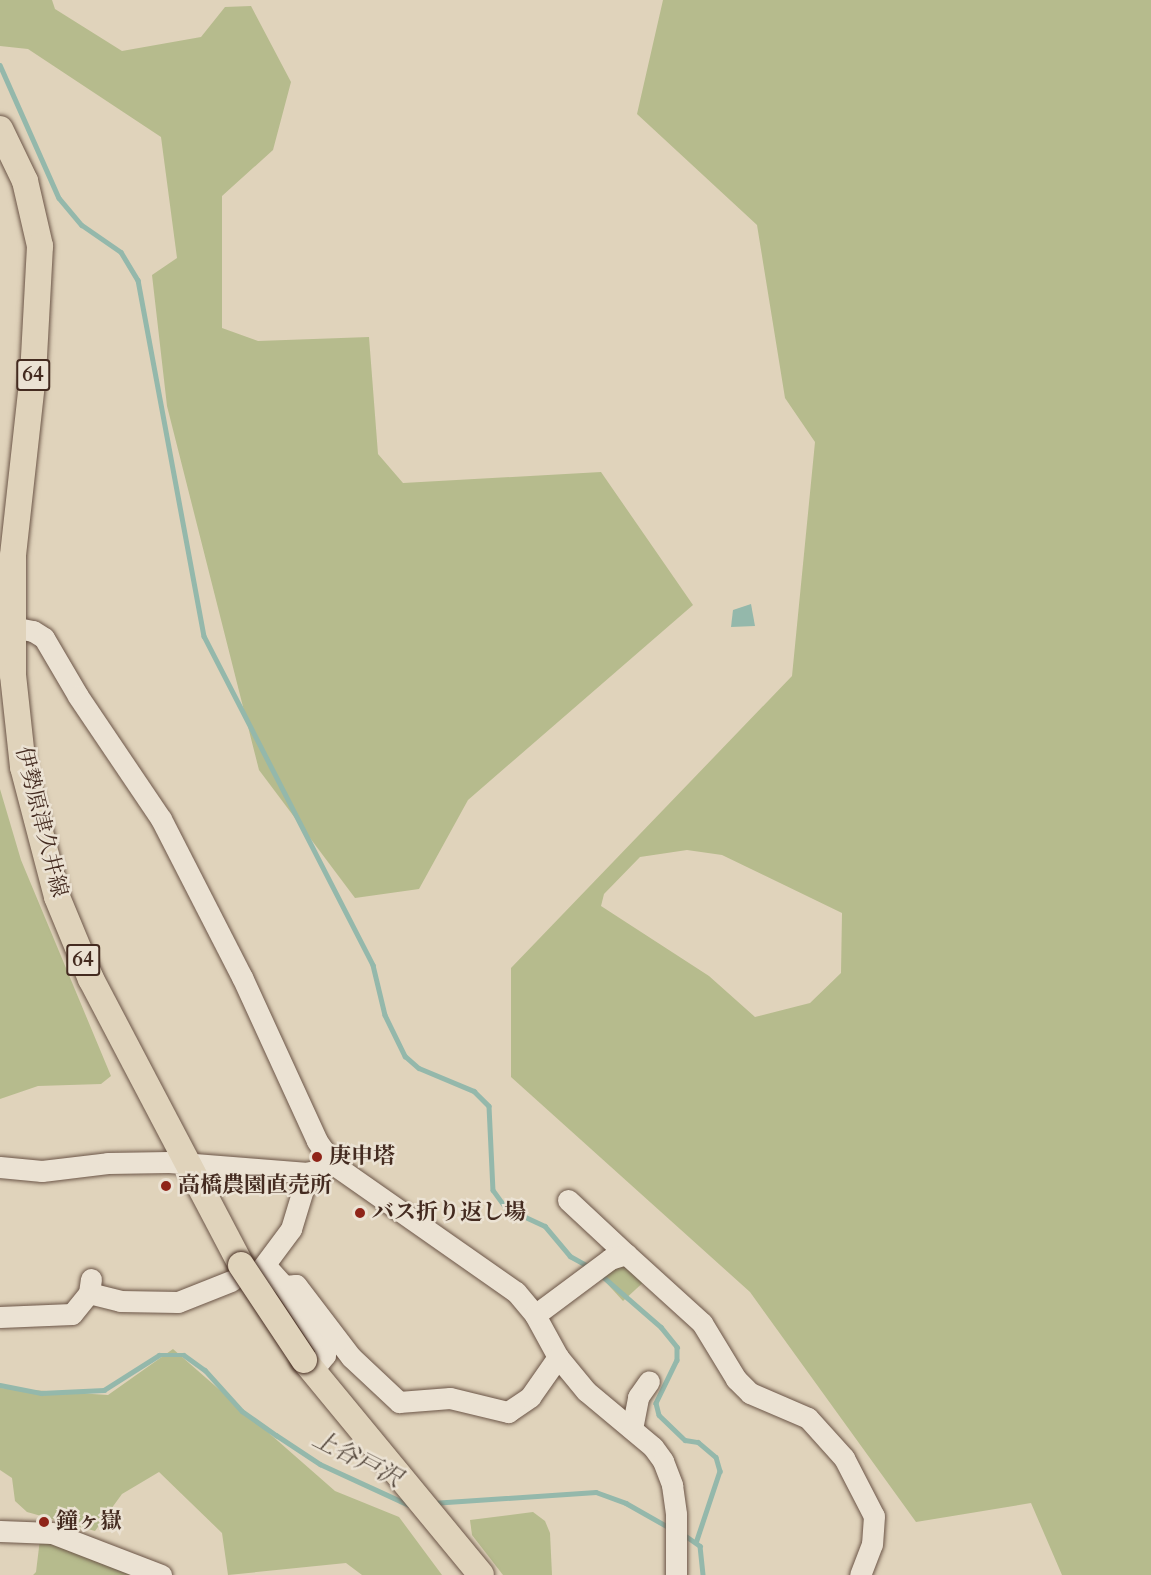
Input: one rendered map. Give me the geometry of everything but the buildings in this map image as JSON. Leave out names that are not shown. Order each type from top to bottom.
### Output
[{"type":"main road","name":"伊勢原津久井線","points":[[0,129],[25,181],[40,246],[33,374],[13,556],[12,627],[23,767],[57,897],[91,979],[187,1165],[250,1270]]},
{"type":"main road","name":"64","points":[[250,1270],[312,1370],[481,1575]]},
{"type":"street","points":[[12,627],[33,631],[44,638],[78,696],[161,819],[242,977],[317,1141],[333,1164],[516,1292],[535,1315],[558,1357],[586,1391],[653,1447],[672,1485],[676,1575]]},
{"type":"street","points":[[0,1167],[42,1171],[108,1163],[187,1165],[308,1173],[333,1164]]},
{"type":"street","points":[[0,1317],[65,1316],[90,1286],[120,1301],[178,1302],[250,1270],[291,1228],[308,1173]]},
{"type":"street","points":[[568,1200],[702,1323],[743,1386],[808,1418],[844,1458],[874,1516],[872,1544],[860,1575]]},
{"type":"street","points":[[535,1315],[600,1266],[626,1254]]},
{"type":"street","points":[[250,1270],[284,1286],[296,1285],[351,1357],[399,1402],[450,1398],[508,1412],[530,1397],[558,1357]]},
{"type":"street","points":[[284,1286],[325,1348],[325,1355],[312,1370]]},
{"type":"street","points":[[632,1429],[638,1397],[649,1381]]},
{"type":"street","points":[[0,1521],[27,1531]]},
{"type":"street","points":[[0,1531],[27,1531],[71,1538],[160,1575]]},
{"type":"green space","points":[[0,0],[52,0],[55,9],[122,51],[201,37],[225,7],[251,6],[291,82],[273,150],[222,196],[222,328],[258,341],[369,337],[378,454],[403,483],[601,472],[693,605],[468,800],[419,889],[355,898],[259,770],[167,406],[152,275],[177,258],[161,137],[28,49],[0,46]]},
{"type":"green space","points":[[663,0],[1151,0],[1151,1575],[1062,1575],[1031,1503],[916,1522],[750,1292],[511,1077],[511,968],[792,676],[815,442],[785,398],[757,225],[637,114]],"holes":[[[687,850],[722,855],[842,913],[841,973],[810,1003],[755,1017],[709,976],[601,906],[604,894],[640,857]]]},
{"type":"green space","points":[[0,789],[21,860],[111,1076],[101,1084],[38,1086],[0,1099]]},
{"type":"green space","points":[[621,1258],[647,1279],[623,1301],[602,1278]]},
{"type":"green space","points":[[173,1349],[335,1491],[399,1517],[442,1575],[362,1575],[346,1563],[228,1575],[222,1533],[159,1472],[122,1494],[95,1531],[27,1512],[15,1501],[12,1478],[0,1470],[0,1388],[108,1395]]},
{"type":"green space","points":[[533,1512],[545,1521],[550,1533],[552,1575],[503,1575],[472,1535],[470,1520]]},
{"type":"green space","points":[[40,1539],[152,1575],[33,1575],[36,1572]]},
{"type":"water","points":[[751,604],[755,626],[731,627],[733,610]]},
{"type":"waterway","points":[[0,65],[59,198],[82,225],[121,252],[138,280],[204,636],[373,965],[385,1015],[405,1056],[419,1068],[474,1091],[489,1106],[493,1190],[506,1208],[545,1226],[570,1256],[590,1267]]},
{"type":"waterway","points":[[600,1274],[661,1327],[677,1347],[677,1360],[656,1403],[659,1415],[685,1440],[698,1442],[716,1457],[720,1471],[697,1540]]},
{"type":"waterway","name":"上谷戸沢","points":[[0,1385],[41,1393],[104,1390],[159,1355],[184,1355],[205,1370],[242,1411],[276,1435],[320,1464],[409,1505]]},
{"type":"waterway","name":"上谷戸沢","points":[[432,1503],[596,1492],[626,1503],[670,1528]]},
{"type":"waterway","name":"上谷戸沢","points":[[683,1534],[700,1546],[703,1575]]},
{"type":"place","name":"庚申塔","points":[[317,1157]]},
{"type":"place","name":"高橋農園直売所","points":[[166,1186]]},
{"type":"place","name":"バス折り返し場","points":[[360,1213]]},
{"type":"place","name":"鐘ヶ嶽","points":[[44,1522]]}]
